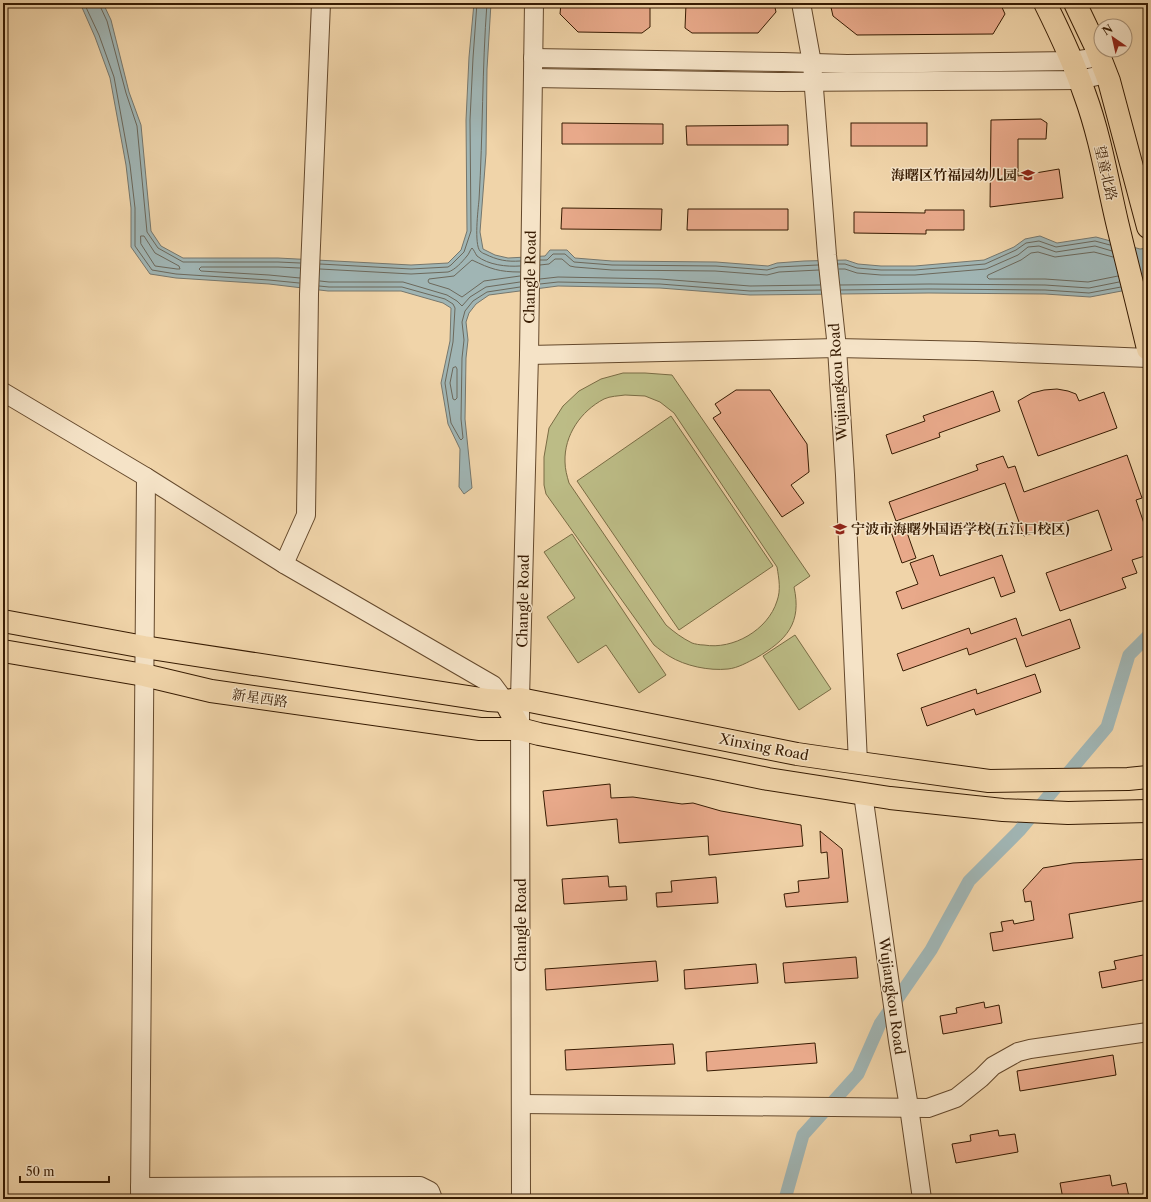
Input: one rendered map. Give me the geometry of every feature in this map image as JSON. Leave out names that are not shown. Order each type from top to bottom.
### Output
[{"type":"main road","name":"望童北路","points":[[1045,3],[1060,31],[1085,95],[1096,129],[1148,349]]},
{"type":"main road","name":"望童北路","points":[[1075,3],[1103,65],[1148,227]]},
{"type":"main road","points":[[3,621],[144,647],[488,700],[512,700],[520,729]]},
{"type":"main road","name":"新星西路","points":[[3,651],[144,675],[227,694],[480,729],[520,729],[768,780],[890,798],[1003,810],[1068,813],[1148,811]]},
{"type":"main road","name":"Xinxing Road","points":[[512,700],[797,754],[989,781],[1128,779],[1148,777]]},
{"type":"street","points":[[284,564],[306,515],[310,294],[321,3]]},
{"type":"street","name":"Changle Road","points":[[512,700],[529,355],[534,3]]},
{"type":"street","name":"Wujiangkou Road","points":[[801,3],[812,63],[827,255],[837,348],[858,763]]},
{"type":"street","points":[[533,58],[812,63],[1076,71]]},
{"type":"street","points":[[533,78],[813,82],[1076,71],[1103,65]]},
{"type":"street","points":[[529,355],[837,348],[976,351],[1148,358]]},
{"type":"street","points":[[3,392],[146,478],[284,564],[493,685],[512,700]]},
{"type":"street","points":[[146,478],[140,1193],[216,1193],[420,1186],[430,1191],[433,1199]]},
{"type":"street","name":"Changle Road","points":[[520,729],[521,1199]]},
{"type":"street","name":"Wujiangkou Road","points":[[863,794],[922,1199]]},
{"type":"street","points":[[521,1104],[928,1108],[956,1098],[994,1066],[1018,1052],[1148,1032]]},
{"type":"green space","points":[[623,373],[672,375],[810,576],[794,587],[796,611],[794,621],[784,637],[767,651],[743,665],[721,669],[697,667],[675,660],[654,645],[546,494],[544,485],[544,457],[549,428],[563,406],[579,391],[601,379]],"holes":[[[625,395],[645,396],[660,402],[674,413],[777,567],[779,593],[772,611],[766,621],[758,629],[737,641],[715,646],[696,644],[681,637],[666,625],[569,483],[565,467],[565,452],[571,433],[581,417],[588,410],[606,398]]]},
{"type":"green space","points":[[671,416],[773,566],[679,630],[577,481]]},
{"type":"green space","points":[[572,534],[666,675],[639,693],[606,645],[578,663],[547,617],[575,598],[544,552]]},
{"type":"green space","points":[[795,635],[831,689],[799,710],[763,656]]},
{"type":"water","points":[[80,3],[103,3],[111,20],[129,92],[141,125],[151,231],[161,246],[183,258],[278,258],[411,265],[448,263],[461,250],[467,231],[466,120],[469,57],[474,3],[491,3],[487,69],[486,154],[480,232],[483,249],[495,255],[508,258],[545,256],[550,250],[567,250],[575,258],[612,261],[716,262],[768,266],[777,263],[846,260],[858,264],[881,266],[915,266],[984,260],[1014,247],[1025,239],[1040,236],[1057,243],[1096,237],[1140,249],[1148,248],[1148,286],[1090,297],[1045,294],[929,293],[750,295],[660,288],[558,286],[489,295],[476,304],[469,313],[466,322],[468,340],[466,358],[465,419],[472,488],[464,494],[459,487],[460,449],[448,424],[441,383],[450,341],[451,308],[443,303],[401,291],[328,291],[269,284],[176,278],[150,274],[131,247],[131,208],[126,165],[110,78],[95,37]]},
{"type":"building","points":[[561,3],[650,6],[650,27],[642,33],[578,32],[560,14]]},
{"type":"building","points":[[774,3],[776,12],[758,33],[692,33],[685,28],[686,4]]},
{"type":"building","points":[[830,3],[1000,3],[1005,14],[993,34],[857,35],[833,16]]},
{"type":"building","points":[[1041,119],[1047,123],[1046,139],[1018,139],[1018,176],[1059,169],[1063,198],[990,207],[991,120]]},
{"type":"building","points":[[562,123],[663,124],[663,144],[562,144]]},
{"type":"building","points":[[851,123],[927,123],[927,146],[851,146]]},
{"type":"building","points":[[788,125],[788,145],[687,145],[686,126]]},
{"type":"building","points":[[562,208],[662,209],[661,230],[561,229]]},
{"type":"building","points":[[688,209],[788,209],[788,230],[687,230]]},
{"type":"building","points":[[925,210],[964,210],[964,230],[926,230],[926,234],[854,233],[854,212],[925,213]]},
{"type":"building","points":[[1057,389],[1076,394],[1079,401],[1104,392],[1117,428],[1038,456],[1018,401],[1032,393]]},
{"type":"building","points":[[736,390],[770,390],[807,444],[809,472],[791,485],[804,503],[782,517],[713,418],[721,413],[715,404]]},
{"type":"building","points":[[993,391],[1000,411],[939,433],[940,437],[892,454],[886,435],[925,421],[923,416]]},
{"type":"building","points":[[1127,455],[1142,498],[1136,500],[1148,535],[1148,555],[1132,560],[1137,573],[1122,578],[1126,588],[1060,611],[1046,573],[1112,550],[1098,510],[1024,536],[1005,483],[896,521],[889,502],[978,470],[976,465],[1003,456],[1008,468],[1015,466],[1024,492]]},
{"type":"building","points":[[904,524],[916,558],[902,563],[890,529]]},
{"type":"building","points":[[933,555],[940,576],[1002,555],[1015,592],[1001,597],[994,577],[902,609],[896,592],[918,584],[910,563]]},
{"type":"building","points":[[1016,618],[1022,636],[1070,619],[1080,648],[1026,667],[1016,638],[969,655],[967,648],[903,671],[897,654],[969,628],[971,634]]},
{"type":"building","points":[[1035,674],[1041,692],[976,715],[974,709],[927,726],[921,708],[976,689],[977,694]]},
{"type":"building","points":[[610,784],[611,798],[633,797],[682,804],[693,803],[721,811],[801,825],[803,846],[709,855],[708,836],[619,843],[617,819],[547,826],[543,791]]},
{"type":"building","points":[[820,831],[842,849],[848,902],[786,907],[784,894],[799,892],[798,881],[829,878],[827,852],[821,853]]},
{"type":"building","points":[[1148,859],[1148,900],[1069,914],[1073,938],[993,951],[990,933],[1003,931],[1001,922],[1013,920],[1014,924],[1034,920],[1031,901],[1025,902],[1023,890],[1043,868],[1073,863]]},
{"type":"building","points":[[608,876],[609,887],[626,886],[627,900],[564,904],[562,879]]},
{"type":"building","points":[[716,877],[718,903],[657,907],[656,893],[672,892],[671,881]]},
{"type":"building","points":[[1148,954],[1148,979],[1102,988],[1099,972],[1116,969],[1114,961]]},
{"type":"building","points":[[856,957],[858,978],[785,983],[783,963]]},
{"type":"building","points":[[656,961],[658,981],[546,990],[545,969]]},
{"type":"building","points":[[756,964],[758,983],[685,989],[684,970]]},
{"type":"building","points":[[984,1002],[985,1008],[999,1005],[1002,1023],[943,1034],[940,1016],[957,1013],[956,1008]]},
{"type":"building","points":[[815,1043],[817,1063],[707,1071],[706,1052]]},
{"type":"building","points":[[673,1044],[675,1064],[566,1070],[565,1050]]},
{"type":"building","points":[[1113,1055],[1116,1075],[1020,1091],[1017,1071]]},
{"type":"building","points":[[998,1130],[999,1136],[1015,1134],[1018,1152],[956,1163],[952,1144],[971,1141],[970,1135]]},
{"type":"building","points":[[1110,1175],[1112,1186],[1126,1183],[1129,1197],[1118,1199],[1063,1199],[1060,1183]]},
{"type":"waterway","points":[[785,1199],[803,1135],[858,1074],[880,1024],[931,950],[969,881],[1019,831],[1107,727],[1129,655],[1148,636]]},
{"type":"place","name":"海曙区竹福园幼儿园","points":[[1028,175]]},
{"type":"place","name":"宁波市海曙外国语学校(五江口校区)","points":[[840,529]]}]
